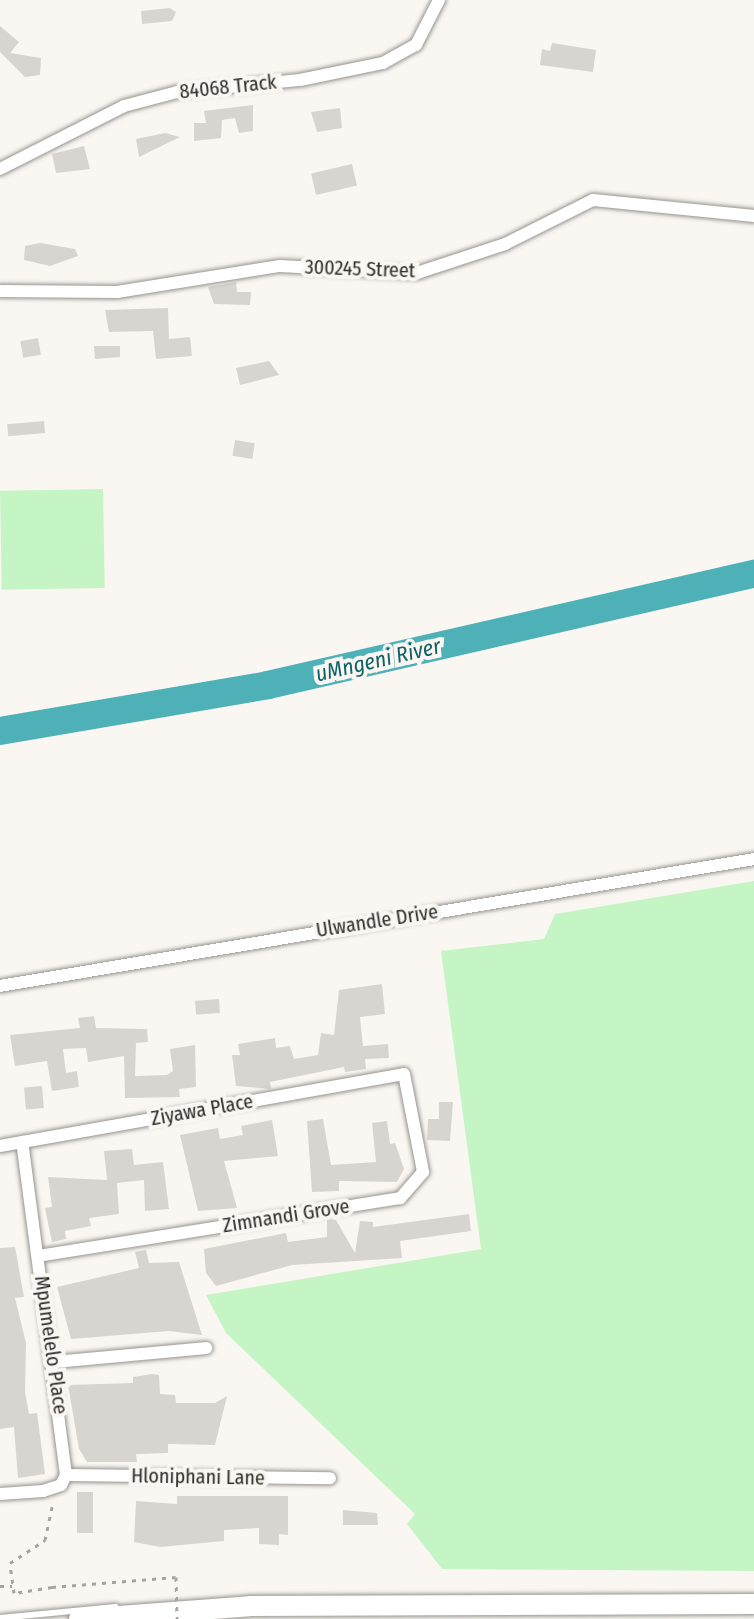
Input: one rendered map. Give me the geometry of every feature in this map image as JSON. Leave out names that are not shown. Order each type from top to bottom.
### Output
[{"type":"main road","points":[[79,1619],[147,1610],[754,1604]]},
{"type":"street","name":"84068 Track","points":[[0,169],[124,106],[177,92],[300,80],[383,63],[416,45],[439,0]]},
{"type":"street","name":"300245 Street","points":[[0,291],[117,292],[280,266],[417,273],[505,244],[593,200],[754,216]]},
{"type":"street","name":"Ulwandle Drive","points":[[0,986],[754,859]]},
{"type":"street","name":"Ziyawa Place","points":[[0,1146],[404,1074]]},
{"type":"street","name":"Zimnandi Grove","points":[[39,1256],[400,1198],[423,1172],[404,1074]]},
{"type":"street","name":"Mpumelelo Place","points":[[22,1142],[55,1362],[66,1475]]},
{"type":"street","points":[[55,1362],[206,1348]]},
{"type":"street","points":[[0,1494],[55,1487],[66,1475]]},
{"type":"street","name":"Hloniphani Lane","points":[[66,1475],[330,1478]]},
{"type":"lane","points":[[0,1618],[70,1607],[147,1610]]},
{"type":"path","points":[[55,1487],[45,1540],[10,1563],[14,1593],[176,1577],[177,1619]]},
{"type":"path","points":[[0,1586],[13,1586]]},
{"type":"green space","points":[[103,489],[105,588],[2,590],[0,491]]},
{"type":"green space","points":[[754,881],[754,1571],[442,1569],[407,1524],[415,1514],[226,1333],[206,1295],[481,1249],[441,951],[544,939],[555,914]]},
{"type":"building","points":[[170,8],[176,12],[172,21],[142,24],[141,11]]},
{"type":"building","points":[[0,26],[19,42],[10,53],[41,58],[40,75],[25,77],[0,52]]},
{"type":"building","points":[[552,43],[596,50],[593,72],[540,65],[542,49],[550,51]]},
{"type":"building","points":[[253,105],[253,131],[239,133],[235,118],[222,120],[221,138],[194,141],[194,123],[206,123],[204,111]]},
{"type":"building","points":[[340,108],[342,128],[317,132],[311,112]]},
{"type":"building","points":[[165,133],[180,137],[139,157],[136,139]]},
{"type":"building","points":[[84,146],[90,169],[56,173],[52,154]]},
{"type":"building","points":[[352,164],[357,185],[316,195],[311,173]]},
{"type":"building","points":[[40,243],[75,249],[78,256],[50,266],[24,260],[25,246]]},
{"type":"building","points":[[236,282],[237,292],[251,292],[250,305],[214,304],[208,287]]},
{"type":"building","points":[[168,308],[169,339],[190,337],[192,356],[156,359],[153,331],[109,332],[105,310]]},
{"type":"building","points":[[38,338],[41,355],[23,358],[20,341]]},
{"type":"building","points":[[94,346],[120,346],[120,357],[95,359]]},
{"type":"building","points":[[269,361],[279,375],[240,385],[236,368]]},
{"type":"building","points":[[44,421],[45,433],[8,436],[7,424]]},
{"type":"building","points":[[235,440],[255,443],[252,459],[232,456]]},
{"type":"building","points":[[382,984],[385,1014],[360,1017],[363,1046],[388,1044],[389,1058],[365,1059],[366,1069],[345,1072],[344,1067],[270,1082],[271,1089],[236,1086],[232,1055],[240,1055],[238,1044],[275,1038],[276,1048],[290,1046],[294,1059],[318,1055],[321,1033],[334,1035],[339,990]]},
{"type":"building","points":[[219,999],[220,1013],[196,1015],[195,1001]]},
{"type":"building","points":[[94,1016],[96,1028],[147,1029],[148,1042],[136,1043],[135,1076],[167,1075],[173,1071],[170,1049],[195,1045],[196,1087],[179,1089],[180,1097],[125,1098],[124,1056],[88,1062],[86,1048],[63,1049],[66,1073],[77,1071],[79,1087],[52,1091],[47,1061],[15,1066],[10,1035],[80,1028],[78,1018]]},
{"type":"building","points":[[42,1086],[44,1108],[26,1109],[24,1088]]},
{"type":"building","points":[[439,1102],[453,1102],[450,1141],[427,1140],[428,1119],[439,1119]]},
{"type":"building","points":[[323,1119],[331,1165],[376,1162],[372,1123],[387,1121],[390,1144],[395,1143],[404,1169],[397,1182],[339,1181],[339,1191],[312,1192],[307,1121]]},
{"type":"building","points":[[272,1120],[278,1156],[224,1161],[237,1208],[198,1211],[180,1135],[218,1128],[220,1139],[243,1135],[241,1126]]},
{"type":"building","points":[[132,1149],[134,1165],[163,1162],[169,1209],[145,1211],[144,1180],[117,1183],[119,1214],[89,1218],[91,1226],[65,1231],[66,1239],[52,1242],[45,1208],[52,1207],[48,1177],[107,1180],[104,1151]]},
{"type":"building","points":[[469,1214],[471,1231],[400,1241],[402,1258],[292,1265],[216,1286],[206,1273],[204,1249],[286,1233],[288,1242],[327,1237],[327,1219],[336,1220],[355,1253],[360,1221],[373,1222],[373,1227]]},
{"type":"building","points":[[15,1247],[24,1297],[15,1298],[26,1343],[25,1392],[29,1414],[37,1413],[45,1474],[18,1478],[14,1427],[0,1429],[0,1248]]},
{"type":"building","points":[[146,1250],[149,1263],[179,1262],[202,1335],[169,1331],[71,1339],[57,1287],[139,1268],[135,1252]]},
{"type":"building","points":[[159,1375],[160,1394],[175,1395],[176,1403],[215,1403],[227,1396],[215,1445],[168,1444],[168,1453],[136,1454],[137,1462],[87,1462],[79,1449],[68,1385],[133,1383],[133,1377]]},
{"type":"building","points":[[77,1492],[93,1492],[93,1533],[77,1533]]},
{"type":"building","points":[[177,1496],[288,1496],[288,1535],[279,1534],[279,1545],[259,1544],[259,1528],[224,1530],[224,1541],[160,1547],[134,1542],[136,1501],[177,1504]]},
{"type":"building","points":[[343,1510],[377,1513],[378,1525],[343,1525]]},
{"type":"waterway","name":"uMngeni River","points":[[0,731],[268,685],[754,574]]}]
